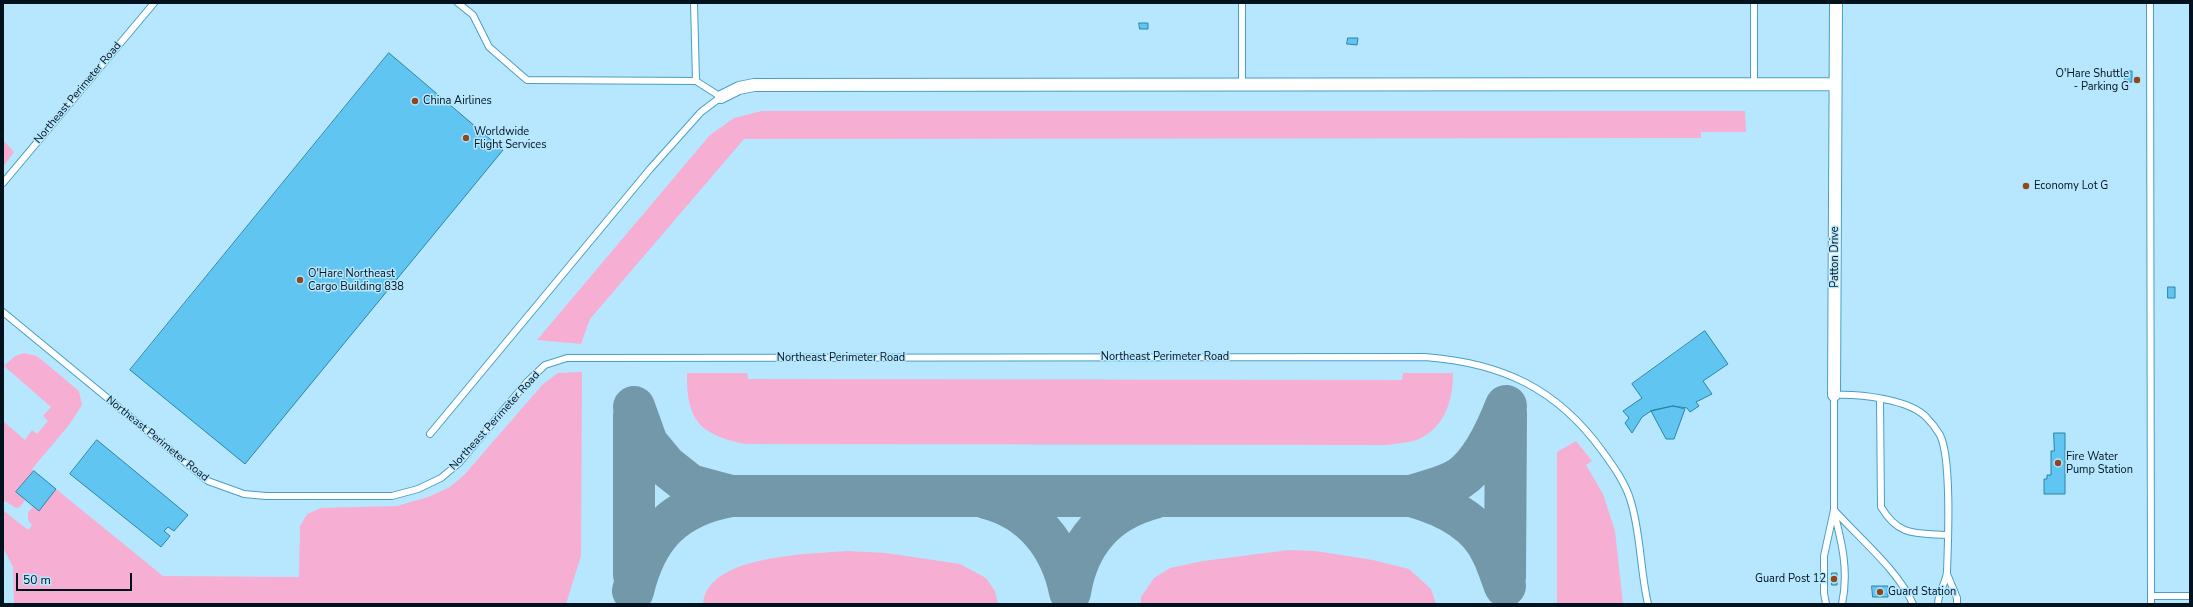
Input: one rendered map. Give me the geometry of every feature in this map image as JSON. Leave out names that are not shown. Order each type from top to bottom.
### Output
[{"type":"street","name":"Patton Drive","points":[[1834,395],[1836,3]]},
{"type":"street","points":[[721,97],[739,88],[754,85],[1835,84]]},
{"type":"lane","name":"Northeast Perimeter Road","points":[[3,183],[154,3]]},
{"type":"lane","points":[[430,434],[655,164],[701,112],[721,97],[696,81],[527,80],[489,47],[473,15],[458,3]]},
{"type":"lane","points":[[694,3],[696,81]]},
{"type":"lane","points":[[1242,3],[1242,85]]},
{"type":"lane","points":[[1754,3],[1754,84]]},
{"type":"lane","points":[[2150,3],[2151,604]]},
{"type":"lane","name":"Northeast Perimeter Road","points":[[3,312],[208,481],[244,494],[266,496],[392,496],[418,489],[441,478],[459,463],[527,382],[545,365],[567,358],[1425,357],[1456,360],[1488,367],[1517,378],[1554,400],[1587,430],[1615,468],[1631,500],[1638,531],[1643,582],[1648,604]]},
{"type":"lane","points":[[1834,395],[1854,394],[1904,405],[1926,417],[1940,436],[1946,463],[1947,574],[1938,597],[1938,604]]},
{"type":"lane","name":"Patton Drive","points":[[1826,604],[1824,593],[1824,556],[1834,510],[1834,395]]},
{"type":"lane","points":[[1880,399],[1881,507],[1885,514],[1906,533],[1947,535]]},
{"type":"lane","points":[[1834,510],[1896,576],[1907,590],[1913,604]]},
{"type":"lane","name":"Patton Drive","points":[[1834,510],[1845,556],[1845,590],[1842,604]]},
{"type":"lane","points":[[1947,574],[1957,598],[1957,604]]},
{"type":"lane","points":[[2151,596],[2190,596]]},
{"type":"shaded area","points":[[762,111],[1745,111],[1746,132],[1701,132],[1701,138],[744,139],[590,319],[581,344],[537,340],[710,135],[734,118]]},
{"type":"shaded area","points":[[3,140],[14,152],[3,167]]},
{"type":"shaded area","points":[[24,353],[37,356],[79,391],[82,405],[69,425],[32,469],[34,471],[16,492],[25,500],[20,507],[16,508],[5,501],[3,504],[3,421],[25,440],[32,430],[37,434],[48,421],[43,416],[51,407],[4,366],[15,356]]},
{"type":"shaded area","points":[[582,372],[581,556],[566,604],[14,604],[13,567],[3,548],[3,510],[28,530],[32,525],[28,520],[28,512],[33,507],[39,511],[56,489],[163,576],[299,577],[300,526],[307,514],[321,508],[397,506],[428,497],[450,487],[465,474],[543,384],[558,373]]},
{"type":"shaded area","points":[[687,373],[747,373],[748,379],[1402,380],[1403,373],[1453,373],[1453,383],[1446,412],[1428,434],[1419,439],[1388,445],[745,444],[716,436],[706,430],[698,422],[689,402]]},
{"type":"shaded area","points":[[1576,441],[1592,461],[1586,465],[1603,494],[1615,531],[1623,604],[1557,604],[1557,452]]},
{"type":"shaded area","points":[[1289,550],[1315,551],[1373,560],[1409,569],[1431,589],[1436,604],[1141,604],[1141,597],[1154,578],[1170,568],[1203,561]]},
{"type":"shaded area","points":[[848,551],[886,553],[960,564],[986,578],[995,591],[998,604],[703,604],[709,587],[722,575],[741,566],[787,556]]},
{"type":"building","points":[[1139,23],[1148,23],[1148,29],[1140,29]]},
{"type":"building","points":[[1348,38],[1358,38],[1357,45],[1347,44]]},
{"type":"building","name":"O'Hare Northeast Cargo Building 838","points":[[389,53],[503,150],[245,464],[130,370]]},
{"type":"building","points":[[2125,71],[2132,71],[2132,82],[2125,82]]},
{"type":"building","points":[[2168,287],[2175,287],[2175,298],[2168,298]]},
{"type":"building","points":[[1705,331],[1728,364],[1703,381],[1712,394],[1696,402],[1699,406],[1690,412],[1687,408],[1673,406],[1651,411],[1642,417],[1632,433],[1625,423],[1629,418],[1623,411],[1642,398],[1632,384]]},
{"type":"building","points":[[1673,406],[1685,409],[1674,439],[1666,439],[1651,411]]},
{"type":"building","name":"Fire Water Pump Station","points":[[2054,433],[2065,433],[2065,494],[2044,494],[2044,479],[2047,479],[2047,475],[2051,475],[2051,451],[2054,451]]},
{"type":"building","points":[[97,440],[188,515],[174,531],[168,527],[164,531],[170,536],[161,547],[70,474]]},
{"type":"building","points":[[34,471],[56,489],[39,511],[16,492]]},
{"type":"building","name":"Guard Post 12","points":[[1832,573],[1837,573],[1837,585],[1832,585]]},
{"type":"building","name":"Guard Station","points":[[1872,586],[1888,586],[1888,597],[1873,597]]},
{"type":"taxiway","points":[[1505,586],[1495,559],[1487,543],[1470,524],[1459,516],[1436,504],[1411,496],[1449,484],[1468,472],[1488,445],[1506,406]]},
{"type":"taxiway","points":[[633,591],[646,554],[655,539],[666,527],[678,516],[693,507],[731,496],[690,485],[666,466],[647,443],[634,407]]},
{"type":"taxiway","points":[[1505,577],[1506,413]]},
{"type":"taxiway","points":[[634,415],[634,575]]},
{"type":"taxiway","points":[[731,496],[1411,496]]},
{"type":"taxiway","points":[[986,498],[1018,511],[1042,532],[1052,545],[1060,560],[1066,575],[1070,592],[1074,574],[1080,558],[1087,544],[1097,532],[1121,511],[1154,498]]},
{"type":"place","name":"O'Hare Shuttle - Parking G","points":[[2137,80]]},
{"type":"place","name":"China Airlines","points":[[415,101]]},
{"type":"place","name":"Worldwide Flight Services","points":[[466,138]]},
{"type":"place","name":"Economy Lot G","points":[[2026,186]]},
{"type":"place","name":"O'Hare Northeast Cargo Building 838","points":[[300,280]]},
{"type":"place","name":"Fire Water Pump Station","points":[[2058,463]]},
{"type":"place","name":"Guard Post 12","points":[[1834,579]]},
{"type":"place","name":"Guard Station","points":[[1880,592]]}]
